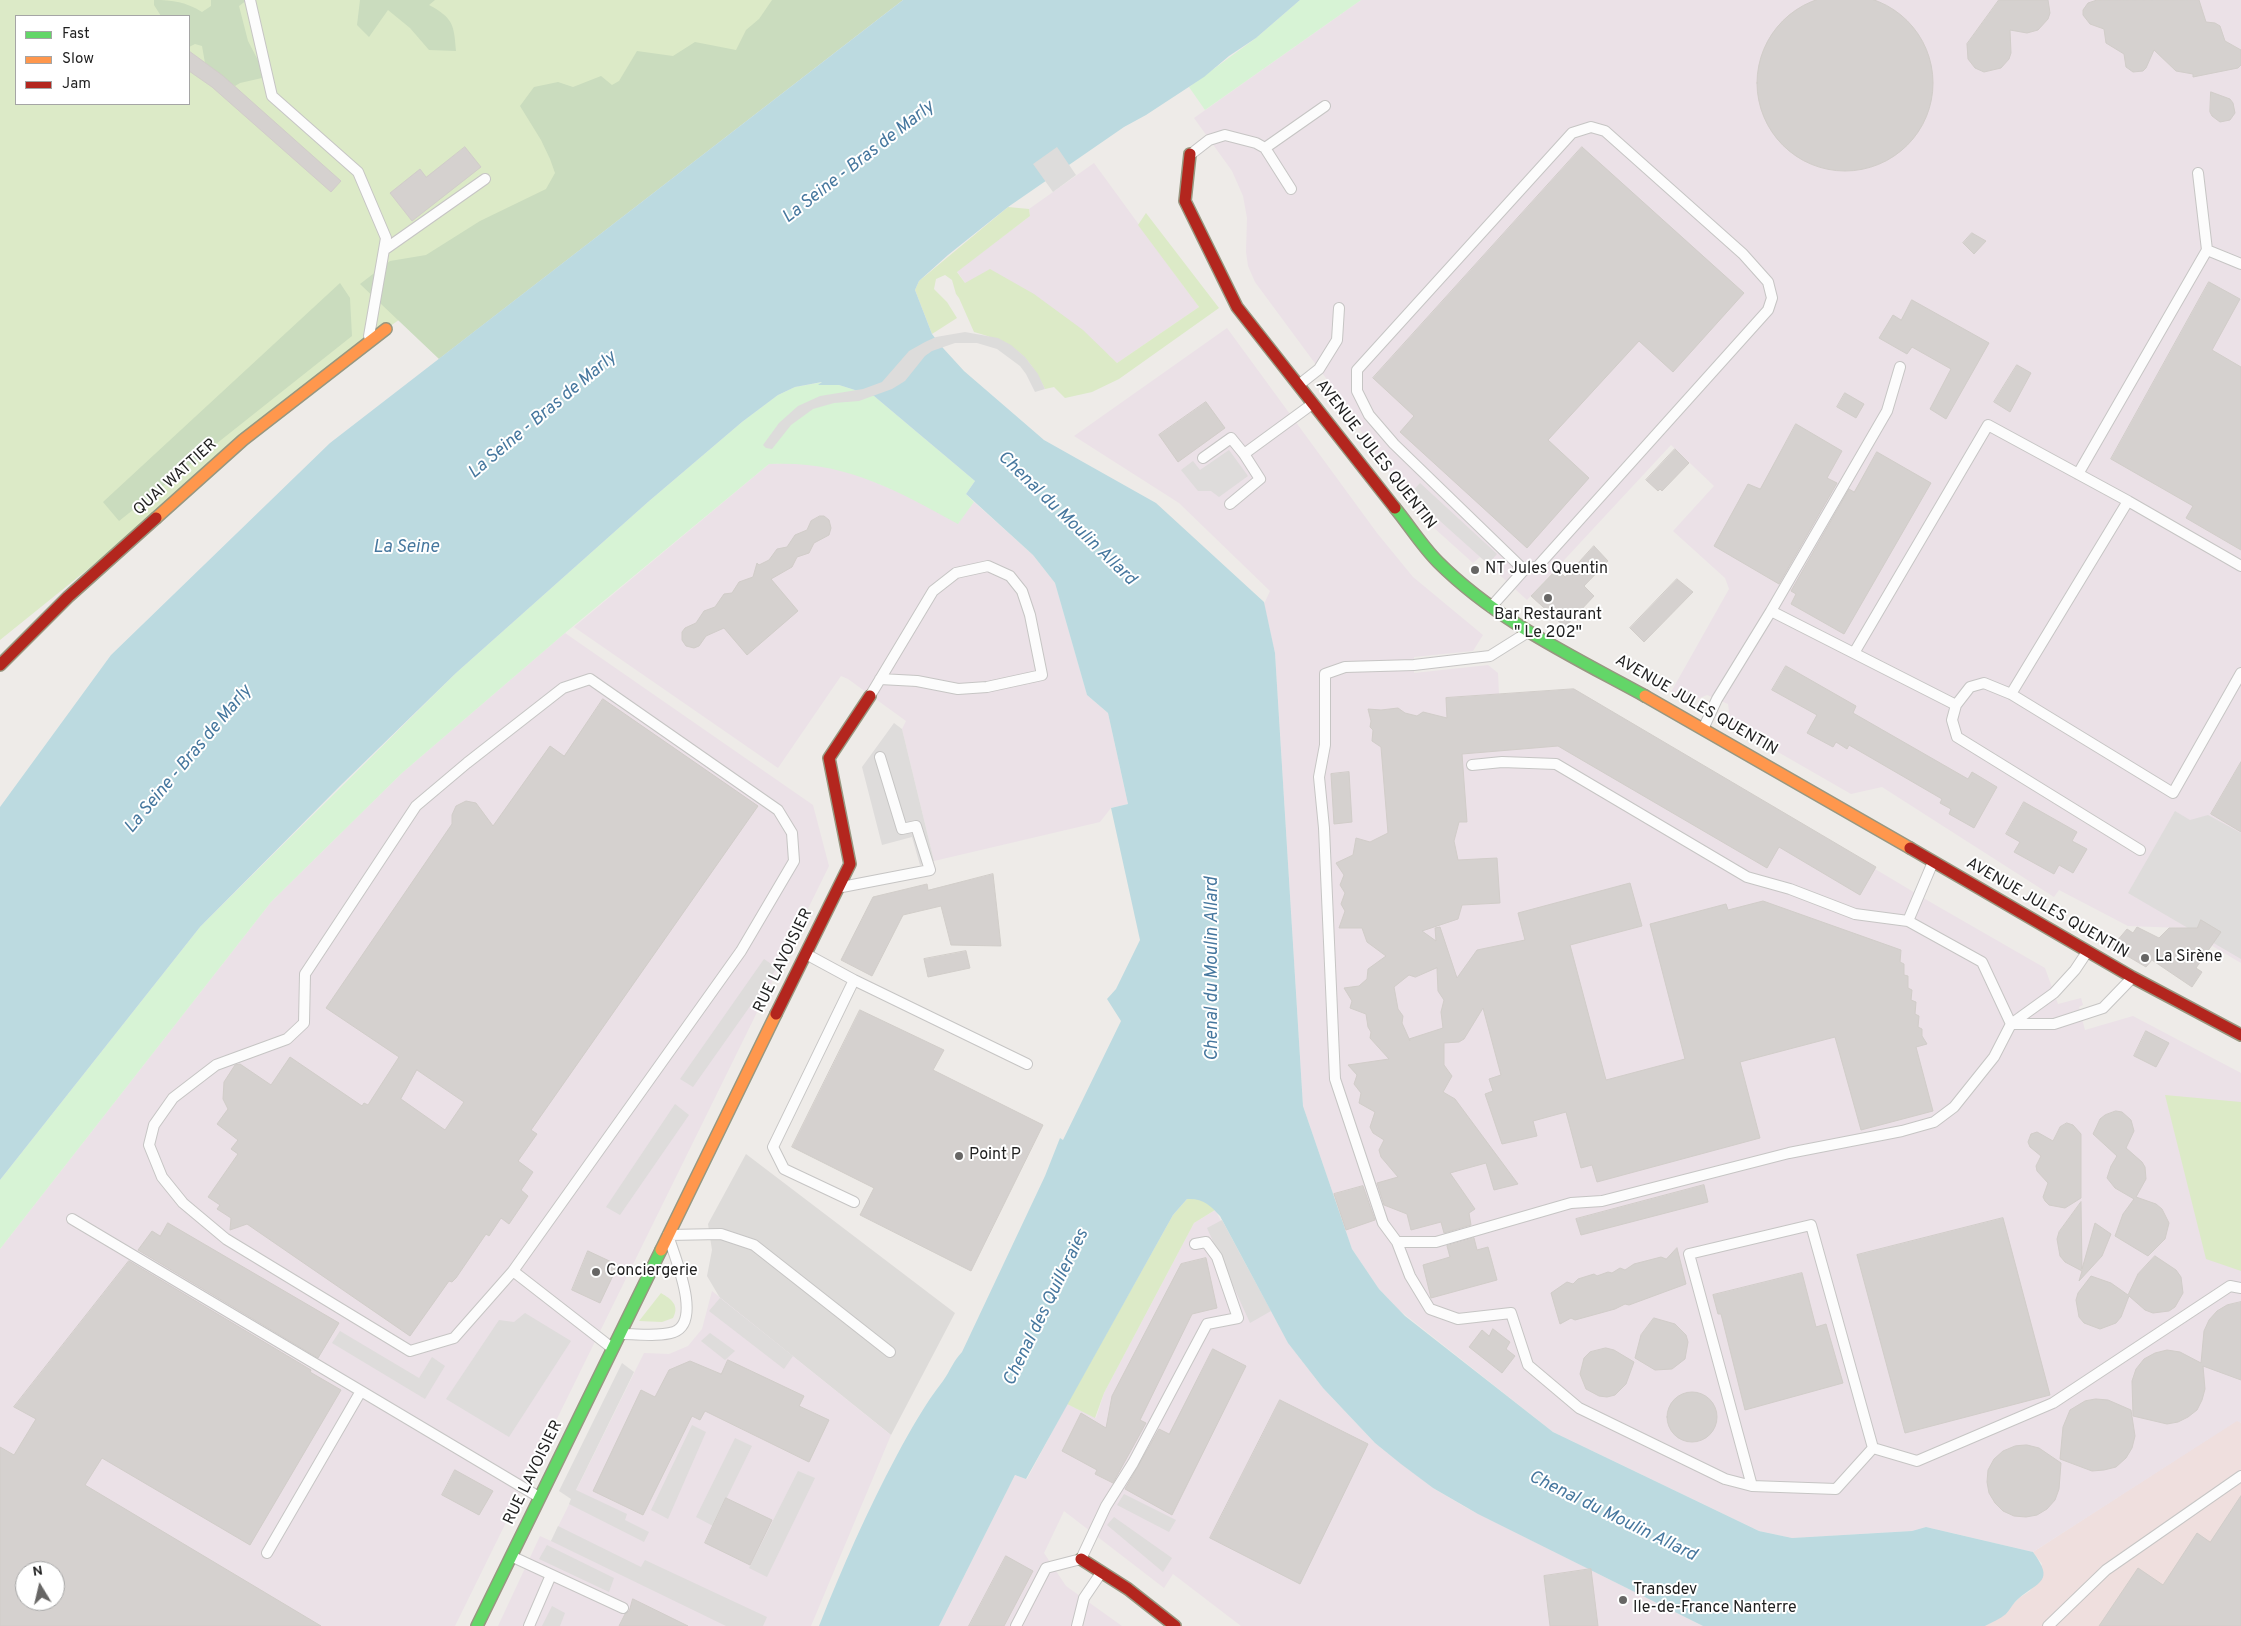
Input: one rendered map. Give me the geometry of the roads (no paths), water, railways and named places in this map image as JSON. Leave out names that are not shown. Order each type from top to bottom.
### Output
[{"type":"street","name":"AVENUE JULES QUENTIN","points":[[1190,154],[1185,201],[1237,307],[1300,384],[1437,561],[1490,607],[1528,632],[1704,728],[2132,977],[2241,1035]]},
{"type":"street","name":"QUAI WATTIER","points":[[0,665],[68,597],[243,440],[386,329]]},
{"type":"street","name":"RUE LAVOISIER","points":[[477,1626],[850,864],[829,758],[870,696]]},
{"type":"street","points":[[1081,1559],[1102,1571],[1175,1626]]},
{"type":"lane","points":[[250,0],[272,96],[358,172],[386,238],[368,343]]},
{"type":"lane","points":[[1265,148],[1325,106]]},
{"type":"lane","points":[[1490,607],[1524,570],[1538,566],[1768,310],[1772,298],[1768,282],[1743,254],[1605,131],[1592,127],[1572,133],[1357,370],[1357,391],[1369,415],[1394,444],[1524,570]]},
{"type":"lane","points":[[1190,154],[1209,140],[1225,135],[1256,143],[1265,148],[1291,189]]},
{"type":"lane","points":[[2078,474],[2207,250],[2198,173]]},
{"type":"lane","points":[[384,250],[485,179]]},
{"type":"lane","points":[[2207,250],[2241,264]]},
{"type":"lane","points":[[1300,384],[1319,369],[1337,340],[1339,308]]},
{"type":"lane","points":[[1704,728],[1718,699],[1772,611],[1887,412],[1900,367]]},
{"type":"lane","points":[[1244,454],[1314,403]]},
{"type":"lane","points":[[1854,653],[1988,425],[2128,501],[2241,566]]},
{"type":"lane","points":[[1203,458],[1231,438],[1260,479],[1230,504]]},
{"type":"lane","points":[[2011,694],[2128,501]]},
{"type":"lane","points":[[870,696],[880,679],[933,591],[956,573],[988,566],[1010,576],[1022,591],[1030,615],[1042,675],[987,687],[958,689],[917,681],[880,679]]},
{"type":"lane","points":[[1772,611],[1956,705]]},
{"type":"lane","points":[[1528,632],[1490,656],[1414,665],[1345,666],[1325,674],[1325,745],[1319,777],[1324,828],[1336,1078],[1383,1223],[1397,1242],[1410,1276],[1430,1309],[1458,1319],[1511,1314],[1528,1365],[1579,1408],[1725,1479],[1752,1486],[1836,1489],[1873,1448]]},
{"type":"lane","points":[[2140,850],[1957,737],[1952,720],[1956,705],[1970,687],[1984,683],[2011,694],[2173,793],[2241,673]]},
{"type":"lane","points":[[590,679],[778,810],[792,833],[794,861],[741,951],[513,1271],[454,1338],[410,1351],[226,1239],[183,1203],[162,1177],[149,1145],[154,1125],[173,1098],[216,1065],[287,1039],[304,1023],[306,974],[416,806],[466,762],[563,688],[590,679]]},
{"type":"lane","points":[[838,888],[930,870],[916,826],[902,829],[880,758]]},
{"type":"lane","points":[[1472,765],[1502,762],[1556,764],[1747,877],[1790,889],[1855,914],[1908,921],[1982,962],[2012,1024]]},
{"type":"lane","points":[[1908,921],[1933,862]]},
{"type":"lane","points":[[1397,1242],[1436,1242],[1571,1203],[1602,1201],[1789,1153],[1902,1131],[1934,1122],[1954,1106],[1994,1057],[2012,1024],[2054,993],[2075,970],[2087,951]]},
{"type":"lane","points":[[806,954],[854,980],[1027,1064]]},
{"type":"lane","points":[[2012,1024],[2054,1024],[2104,1008],[2132,977]]},
{"type":"lane","points":[[854,980],[773,1147],[784,1169],[854,1202]]},
{"type":"lane","points":[[72,1219],[540,1498]]},
{"type":"lane","points":[[1752,1486],[1689,1254],[1811,1225],[1873,1448]]},
{"type":"lane","points":[[620,1334],[675,1332],[682,1325],[686,1317],[687,1297],[668,1235],[721,1234],[754,1246],[890,1352]]},
{"type":"lane","points":[[1016,1626],[1046,1568],[1081,1559],[1106,1506],[1133,1463],[1207,1324],[1238,1318],[1217,1257],[1206,1242],[1195,1244]]},
{"type":"lane","points":[[513,1271],[613,1348]]},
{"type":"lane","points":[[1873,1448],[1917,1461],[2053,1403],[2230,1286],[2241,1288]]},
{"type":"lane","points":[[267,1553],[361,1391]]},
{"type":"lane","points":[[2048,1626],[2106,1570],[2241,1476]]},
{"type":"lane","points":[[512,1557],[623,1608]]},
{"type":"lane","points":[[1077,1626],[1084,1598],[1102,1571]]},
{"type":"lane","points":[[528,1626],[551,1575]]},
{"type":"water","points":[[903,0],[1300,0],[1256,38],[1229,56],[1204,77],[1124,127],[1008,207],[948,255],[919,281],[915,290],[932,334],[964,371],[1044,440],[1156,503],[1264,602],[1275,653],[1303,1106],[1352,1249],[1379,1289],[1405,1316],[1553,1432],[1759,1531],[1792,1538],[1912,1531],[1926,1527],[2033,1552],[2043,1569],[2042,1580],[2016,1601],[2004,1616],[1985,1626],[1703,1626],[1478,1514],[1433,1488],[1375,1443],[1323,1388],[1288,1343],[1220,1216],[1206,1203],[1187,1199],[1173,1215],[1026,1479],[1015,1475],[939,1626],[819,1626],[875,1497],[918,1417],[962,1352],[1045,1176],[1060,1138],[1063,1140],[1121,1021],[1107,999],[1116,989],[1140,940],[1111,808],[1128,804],[1108,713],[1087,695],[1055,583],[1033,555],[966,494],[975,481],[874,396],[839,385],[818,385],[822,382],[795,387],[778,395],[742,422],[648,502],[456,673],[200,927],[0,1180],[0,807],[111,655],[330,443]]},
{"type":"place","name":"NT Jules Quentin","points":[[1475,570]]},
{"type":"place","name":"Bar Restaurant \" Le 202\"","points":[[1548,598]]},
{"type":"place","name":"La Sirène","points":[[2145,958]]},
{"type":"place","name":"Point P","points":[[959,1156]]},
{"type":"place","name":"Conciergerie","points":[[596,1272]]},
{"type":"place","name":"Transdev Ile-de-France Nanterre","points":[[1623,1600]]},
{"type":"water label","name":"La Seine - Bras de Marly","points":[[859,163]]},
{"type":"water label","name":"La Seine - Bras de Marly","points":[[543,416]]},
{"type":"water label","name":"Chenal du Moulin Allard","points":[[1066,519]]},
{"type":"water label","name":"La Seine","points":[[406,548]]},
{"type":"water label","name":"La Seine - Bras de Marly","points":[[189,760]]},
{"type":"water label","name":"Chenal du Moulin Allard","points":[[1213,969]]},
{"type":"water label","name":"Chenal des Quilleraies","points":[[1047,1308]]},
{"type":"water label","name":"Chenal du Moulin Allard","points":[[1612,1517]]}]
